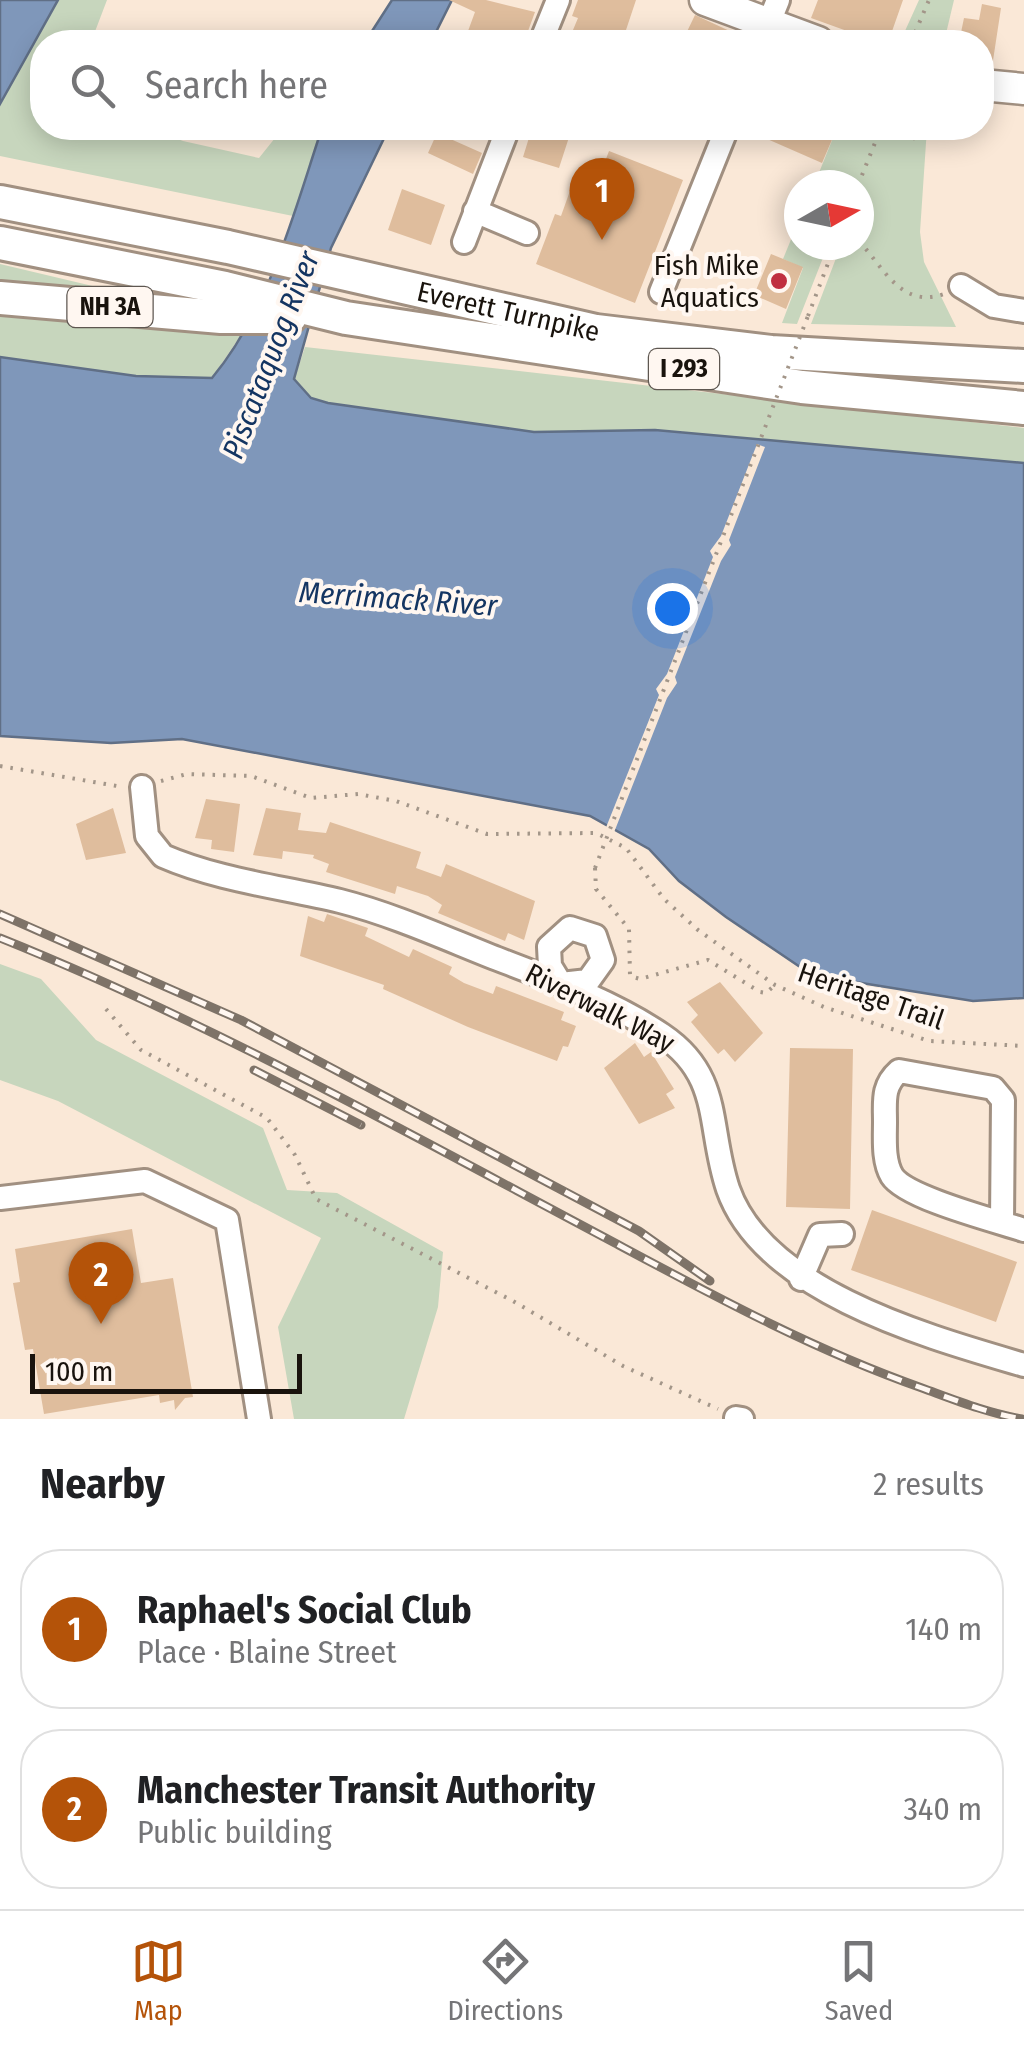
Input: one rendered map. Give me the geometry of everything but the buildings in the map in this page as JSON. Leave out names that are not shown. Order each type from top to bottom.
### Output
[{"type":"highway","name":"Everett Turnpike","points":[[7,204],[228,248],[596,332],[788,353],[1021,366]]},
{"type":"highway","name":"Everett Turnpike","points":[[6,245],[223,302],[802,387],[1024,408]]},
{"type":"highway","name":"NH 3A","points":[[0,298],[223,302]]},
{"type":"main road","points":[[706,0],[769,22]]},
{"type":"main road","points":[[994,86],[1024,88]]},
{"type":"street","points":[[546,30],[558,0]]},
{"type":"street","points":[[464,242],[503,140]]},
{"type":"street","points":[[660,292],[722,140]]},
{"type":"street","points":[[476,211],[527,233]]},
{"type":"street","points":[[962,286],[994,306],[1024,312]]},
{"type":"street","name":"Riverwalk Way","points":[[142,788],[147,836],[163,856],[388,915],[561,984],[659,1032],[691,1056],[702,1075],[729,1193],[756,1236],[801,1279],[825,1294],[1024,1365]]},
{"type":"street","points":[[899,1071],[993,1088],[1004,1100],[1013,1226],[901,1185],[891,1175],[885,1153],[885,1089],[899,1071]]},
{"type":"street","points":[[0,1198],[145,1181],[227,1220],[260,1419]]},
{"type":"street","points":[[801,1279],[828,1228]]},
{"type":"path","points":[[916,30],[929,0]]},
{"type":"path","points":[[864,170],[875,140]]},
{"type":"path","points":[[776,985],[766,994],[760,992],[708,960],[640,980],[630,976],[630,928],[596,890],[595,868],[829,260]]},
{"type":"path","points":[[874,260],[897,288],[916,298],[938,296],[962,286]]},
{"type":"path","name":"Heritage Trail","points":[[0,766],[142,788],[187,774],[251,776],[310,798],[358,794],[396,801],[487,834],[596,833],[626,848],[664,899],[698,930],[776,985],[824,1007],[929,1041],[1024,1046]]},
{"type":"path","points":[[106,1009],[141,1050],[267,1118],[295,1154],[316,1200],[512,1301],[623,1366],[739,1418]]},
{"type":"green space","points":[[58,0],[107,0],[96,30],[41,30]]},
{"type":"green space","points":[[919,0],[954,0],[947,30],[905,30]]},
{"type":"green space","points":[[30,50],[30,140],[180,140],[259,158],[273,140],[318,140],[293,216],[0,156],[0,104]]},
{"type":"green space","points":[[832,140],[926,140],[920,232],[924,262],[956,327],[811,324],[835,260],[874,260],[874,170],[820,170]]},
{"type":"green space","points":[[785,260],[822,260],[797,324],[782,323],[803,268]]},
{"type":"green space","points":[[0,264],[122,293],[0,289]]},
{"type":"green space","points":[[0,310],[243,332],[212,378],[136,376],[0,357]]},
{"type":"green space","points":[[305,347],[1024,428],[1024,463],[655,430],[534,432],[328,403],[311,398],[294,380]]},
{"type":"green space","points":[[0,964],[41,979],[96,1040],[263,1128],[287,1190],[337,1193],[443,1252],[438,1307],[404,1419],[294,1419],[278,1327],[321,1238],[58,1101],[0,1080]]},
{"type":"water","points":[[0,0],[58,0],[41,30],[30,30],[30,50],[0,104]]},
{"type":"water","points":[[392,0],[452,0],[437,30],[373,30]]},
{"type":"water","points":[[318,140],[383,140],[331,248],[294,379],[311,398],[534,432],[655,430],[1024,463],[1024,998],[973,1001],[812,975],[679,881],[649,849],[590,816],[182,739],[111,743],[0,736],[0,357],[136,376],[212,378],[250,321],[290,226]]},
{"type":"pier","points":[[757,444],[765,447],[729,540],[731,545],[721,561],[675,677],[677,683],[667,698],[613,835],[605,830],[659,695],[656,689],[667,674],[713,557],[710,551],[721,536]]},
{"type":"railway","points":[[0,914],[241,1020],[639,1231],[710,1281]]},
{"type":"railway","points":[[0,938],[234,1044],[804,1340],[947,1397],[1022,1419]]},
{"type":"railway","points":[[254,1070],[361,1125]]},
{"type":"place","name":"Raphael's Social Club","points":[[602,240]]},
{"type":"place","name":"Fish Mike Aquatics","points":[[779,281]]},
{"type":"place","name":"Manchester Transit Authority","points":[[101,1324]]},
{"type":"water label","name":"Piscataquog River","points":[[271,355]]},
{"type":"water label","name":"Merrimack River","points":[[398,599]]}]
